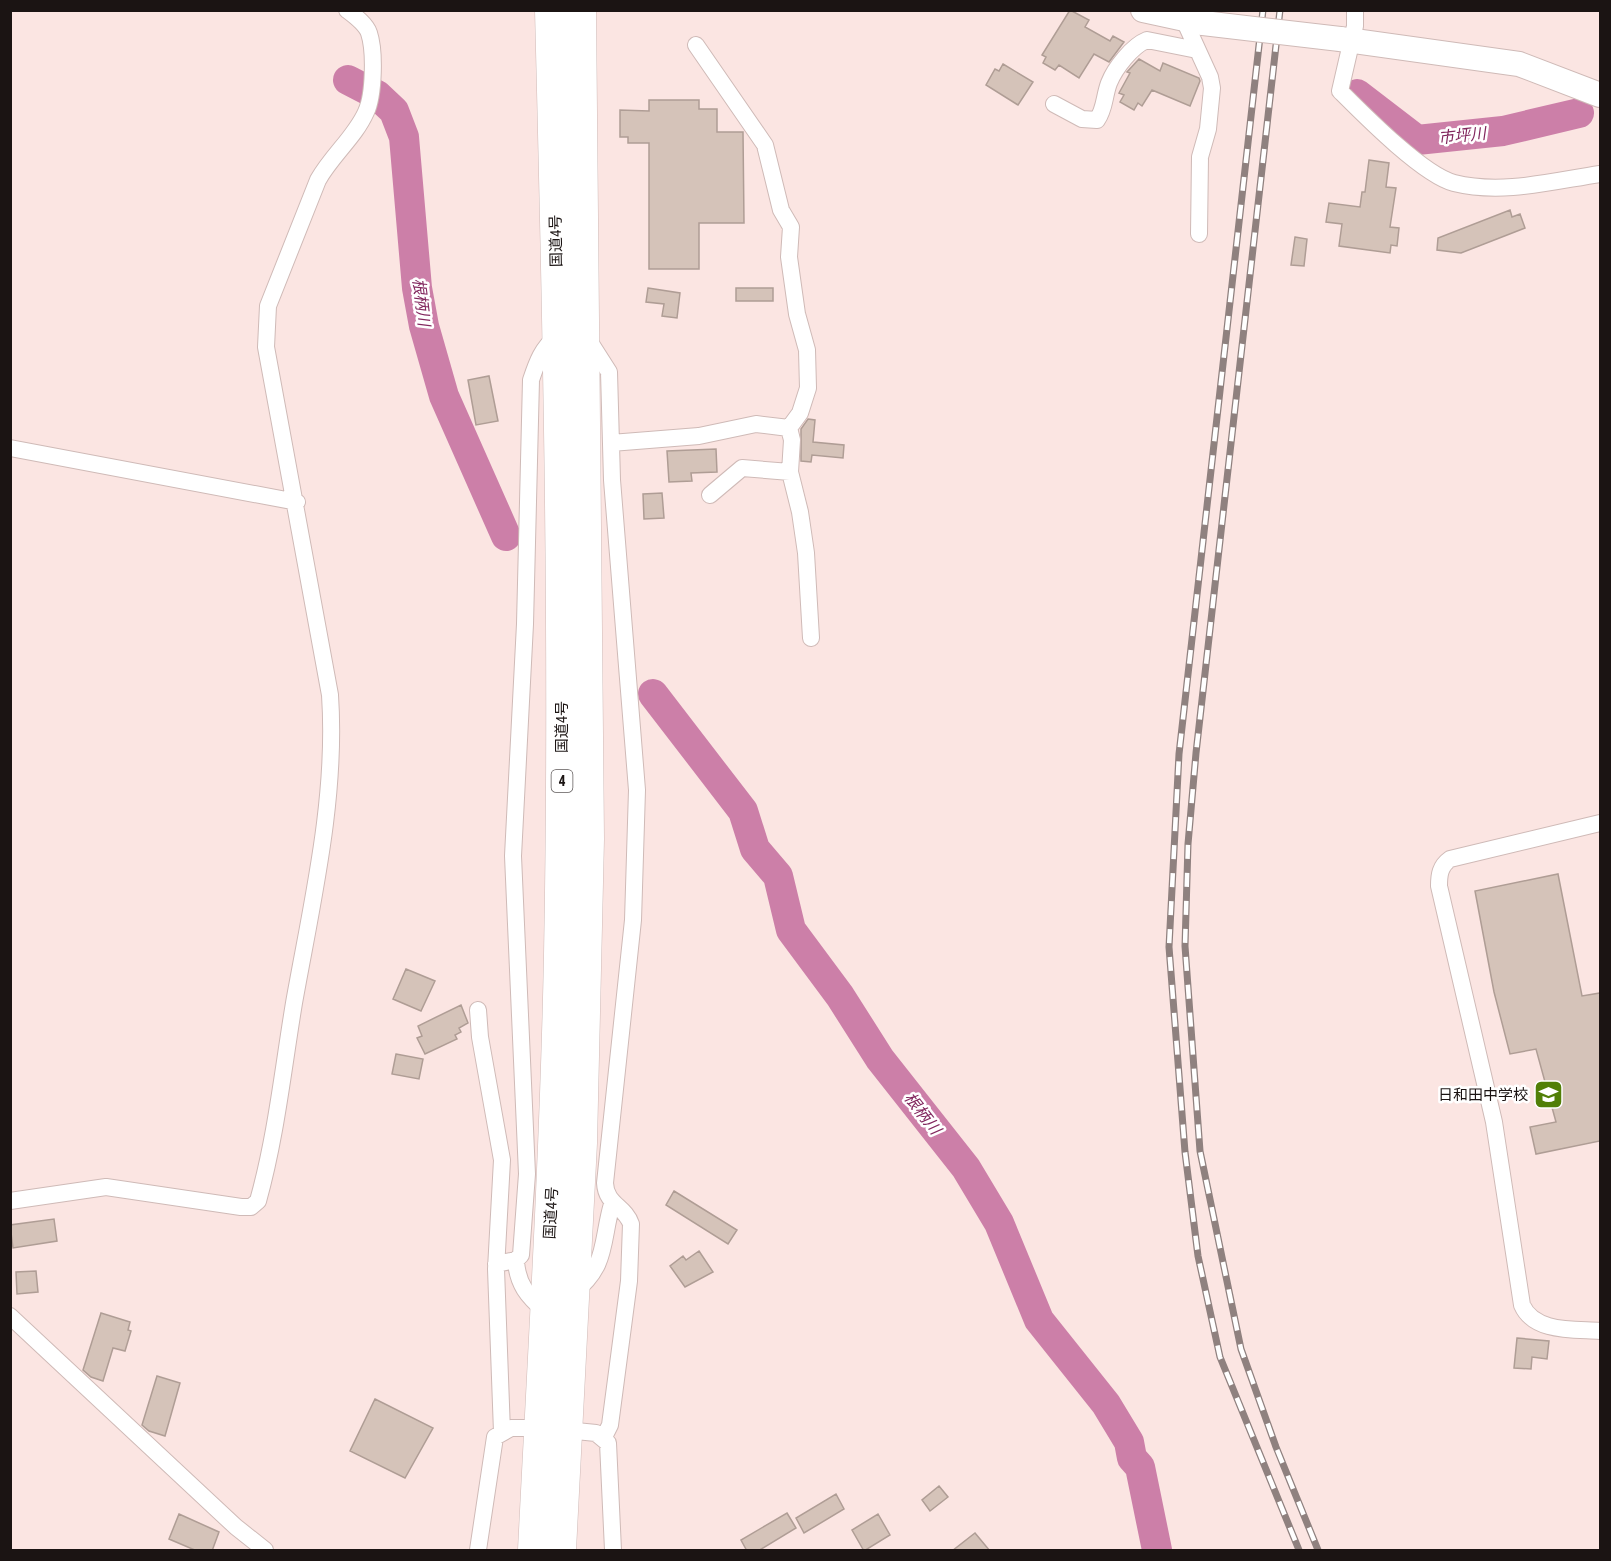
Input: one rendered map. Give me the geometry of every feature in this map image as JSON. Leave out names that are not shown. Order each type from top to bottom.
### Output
[{"type":"highway","name":"国道4号","points":[[534,1551],[573,1293],[581,1143],[588,839],[571,334],[551,10]]},
{"type":"highway","name":"国道4号","points":[[560,1551],[546,1312],[555,1137],[571,334],[580,10]]},
{"type":"street","points":[[10,1201],[106,1187],[241,1208],[251,1207],[258,1201],[319,859],[331,760],[330,695],[297,502],[266,347],[265,326],[268,306],[318,180],[329,160],[360,123],[369,103],[372,56],[369,32],[362,22],[347,10]]},
{"type":"street","points":[[1143,10],[1519,64],[1600,95]]},
{"type":"street","points":[[1355,10],[1355,26],[1345,40],[1340,91],[1430,171],[1452,183],[1506,188],[1600,174]]},
{"type":"street","points":[[1191,18],[1197,50],[1210,77],[1212,88],[1208,129],[1200,157],[1199,234]]},
{"type":"street","points":[[1054,104],[1082,119],[1091,122],[1097,120],[1102,113],[1108,83],[1120,64],[1141,42],[1147,40],[1197,50]]},
{"type":"street","points":[[696,45],[765,145],[781,210],[791,227],[789,257],[797,314],[807,350],[807,388],[800,413],[789,428]]},
{"type":"street","points":[[496,1264],[516,1260],[521,1255],[527,1174],[513,856],[525,624],[531,380],[538,358],[547,344],[571,334],[609,372],[611,443],[637,790],[633,920],[605,1183],[605,1192],[612,1204],[628,1215],[631,1224],[629,1281],[610,1425],[604,1437]]},
{"type":"street","points":[[611,443],[699,436],[756,424],[789,428]]},
{"type":"street","points":[[789,428],[792,440],[790,472],[800,512],[806,553],[811,638]]},
{"type":"street","points":[[10,448],[297,502]]},
{"type":"street","points":[[710,495],[742,468],[790,472]]},
{"type":"street","points":[[1600,823],[1450,860],[1444,864],[1439,874],[1439,886],[1494,1122],[1522,1305],[1526,1314],[1544,1324],[1600,1331]]},
{"type":"street","points":[[478,1010],[480,1037],[502,1160],[496,1264],[502,1432]]},
{"type":"street","points":[[573,1293],[589,1281],[600,1262],[612,1204]]},
{"type":"street","points":[[516,1260],[520,1284],[531,1300],[546,1312]]},
{"type":"street","points":[[10,1316],[236,1527],[265,1551]]},
{"type":"street","points":[[478,1551],[492,1446],[495,1437],[511,1428],[596,1433],[604,1437],[608,1443],[609,1453],[613,1551]]},
{"type":"building","points":[[1070,10],[1089,20],[1085,27],[1110,41],[1113,36],[1124,42],[1109,62],[1094,54],[1079,78],[1059,65],[1055,70],[1043,63],[1046,57],[1042,55]]},
{"type":"building","points":[[1139,59],[1160,71],[1163,63],[1199,78],[1200,81],[1190,106],[1152,90],[1142,106],[1138,103],[1134,110],[1120,102],[1124,95],[1119,93],[1130,73],[1127,72]]},
{"type":"building","points":[[1003,64],[1033,82],[1018,105],[986,85],[995,69],[999,71]]},
{"type":"building","points":[[649,100],[699,100],[699,109],[717,109],[717,132],[743,132],[744,223],[699,223],[699,269],[649,269],[649,143],[628,143],[628,137],[620,137],[620,110],[649,111]]},
{"type":"building","points":[[1369,160],[1389,163],[1386,187],[1396,188],[1390,227],[1399,228],[1397,246],[1391,245],[1390,253],[1339,246],[1342,224],[1326,222],[1329,203],[1360,207],[1362,192],[1365,192]]},
{"type":"building","points":[[1510,210],[1512,217],[1520,214],[1525,228],[1461,253],[1437,250],[1438,238]]},
{"type":"building","points":[[1295,237],[1307,239],[1304,266],[1291,265]]},
{"type":"building","points":[[648,288],[680,293],[677,318],[662,316],[664,304],[646,302]]},
{"type":"building","points":[[736,288],[773,288],[773,301],[736,301]]},
{"type":"building","points":[[489,376],[498,421],[476,425],[468,380]]},
{"type":"building","points":[[808,419],[815,420],[813,442],[844,445],[843,458],[812,455],[811,462],[801,461],[801,429]]},
{"type":"building","points":[[716,449],[717,472],[691,473],[692,481],[669,482],[667,451]]},
{"type":"building","points":[[662,493],[664,518],[644,519],[643,494]]},
{"type":"building","points":[[1558,874],[1582,996],[1600,993],[1600,1141],[1536,1154],[1530,1127],[1556,1122],[1536,1049],[1510,1054],[1494,992],[1475,891]]},
{"type":"building","points":[[406,969],[435,981],[421,1011],[393,999]]},
{"type":"building","points":[[461,1005],[468,1023],[459,1028],[461,1032],[455,1035],[457,1039],[425,1054],[417,1038],[422,1036],[418,1026]]},
{"type":"building","points":[[396,1054],[423,1059],[419,1079],[392,1074]]},
{"type":"building","points":[[674,1191],[737,1230],[728,1244],[666,1205]]},
{"type":"building","points":[[54,1219],[57,1241],[13,1248],[10,1225]]},
{"type":"building","points":[[699,1251],[713,1272],[685,1287],[670,1266],[683,1256],[686,1260]]},
{"type":"building","points":[[36,1271],[38,1292],[17,1294],[16,1272]]},
{"type":"building","points":[[101,1313],[130,1322],[128,1330],[131,1331],[125,1351],[113,1348],[103,1381],[91,1377],[83,1370]]},
{"type":"building","points":[[1517,1338],[1549,1341],[1547,1359],[1532,1357],[1531,1369],[1514,1368]]},
{"type":"building","points":[[157,1376],[180,1383],[165,1436],[149,1431],[142,1425]]},
{"type":"building","points":[[375,1399],[433,1428],[405,1478],[350,1451]]},
{"type":"building","points":[[939,1486],[948,1497],[930,1511],[922,1500]]},
{"type":"building","points":[[836,1494],[844,1509],[804,1533],[796,1518]]},
{"type":"building","points":[[787,1513],[796,1528],[758,1551],[747,1551],[741,1540]]},
{"type":"building","points":[[179,1514],[219,1532],[212,1551],[197,1551],[169,1539]]},
{"type":"building","points":[[878,1514],[890,1535],[864,1551],[852,1530]]},
{"type":"building","points":[[975,1533],[990,1551],[952,1551]]},
{"type":"waterway","name":"根柄川","points":[[348,80],[377,95],[394,111],[404,137],[417,288],[424,326],[444,396],[506,536]]},
{"type":"waterway","name":"市坪川","points":[[1357,94],[1417,140],[1503,131],[1579,113]]},
{"type":"waterway","name":"根柄川","points":[[653,694],[743,811],[755,849],[778,876],[791,930],[840,996],[880,1059],[966,1168],[999,1223],[1039,1320],[1106,1404],[1129,1442],[1132,1458],[1140,1467],[1157,1550]]},
{"type":"railway","points":[[1263,10],[1179,754],[1169,947],[1185,1152],[1198,1256],[1220,1357],[1299,1550]]},
{"type":"railway","points":[[1280,10],[1196,753],[1188,844],[1185,946],[1200,1151],[1241,1349],[1276,1447],[1318,1550]]},
{"type":"place","name":"日和田中学校","points":[[1549,1095]]}]
